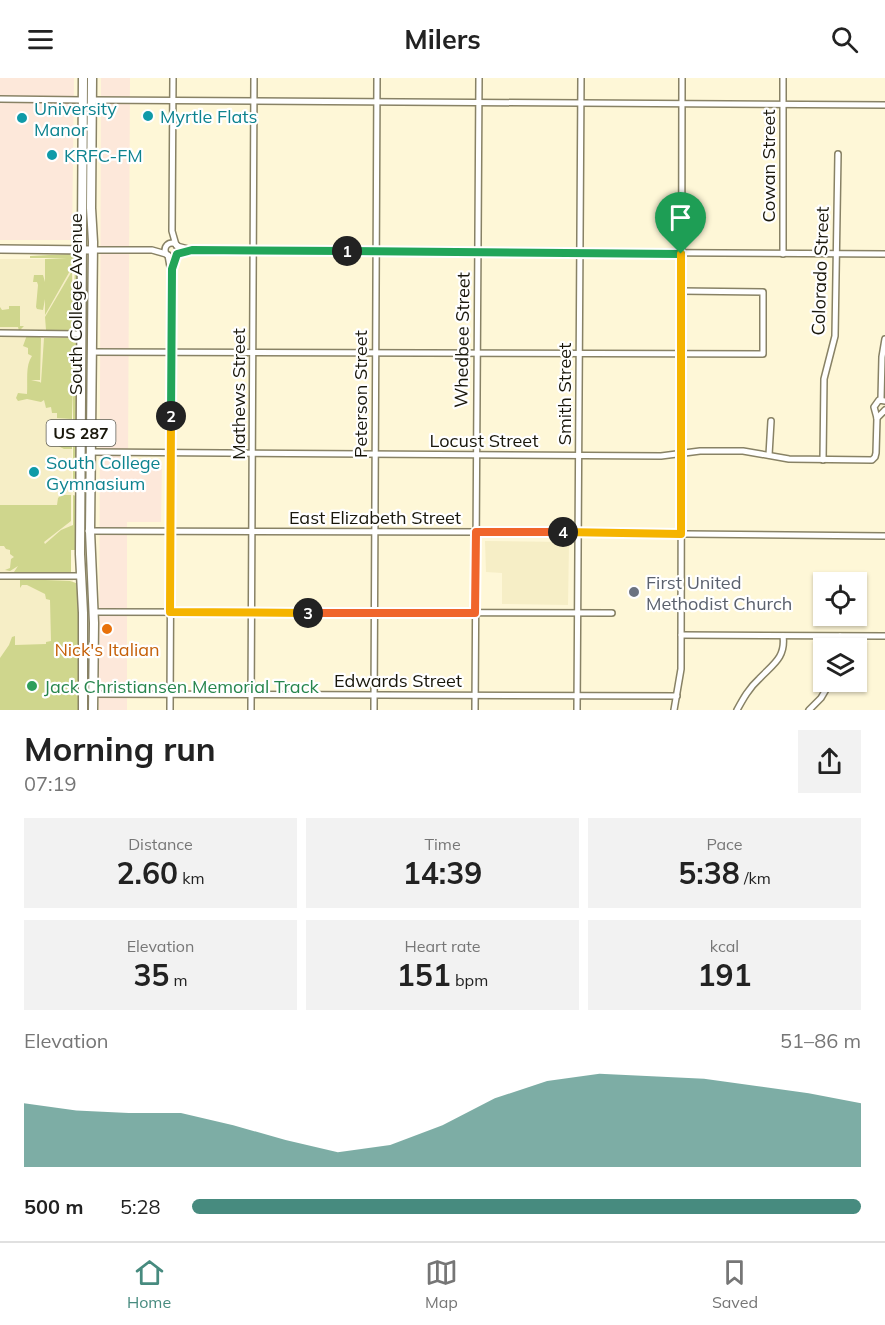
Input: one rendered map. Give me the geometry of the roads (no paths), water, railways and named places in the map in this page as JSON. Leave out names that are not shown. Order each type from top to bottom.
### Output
[{"type":"highway","points":[[85,78],[87,100]]},
{"type":"highway","name":"South College Avenue","points":[[83,710],[80,531],[82,250],[87,100],[92,78]]},
{"type":"highway","name":"South College Avenue","points":[[87,100],[91,144],[90,531],[93,710]]},
{"type":"highway","points":[[81,334],[87,351],[91,352]]},
{"type":"highway","points":[[81,424],[87,448],[91,452]]},
{"type":"main road","points":[[0,249],[92,250]]},
{"type":"street","points":[[170,710],[172,269],[176,255],[172,245],[173,78]]},
{"type":"street","name":"Mathews Street","points":[[251,710],[254,78]]},
{"type":"street","name":"Peterson Street","points":[[374,710],[377,78]]},
{"type":"street","name":"Whedbee Street","points":[[475,710],[479,78]]},
{"type":"street","name":"Smith Street","points":[[577,710],[581,78]]},
{"type":"street","points":[[674,710],[681,675],[682,78]]},
{"type":"street","name":"Cowan Street","points":[[783,78],[783,254]]},
{"type":"street","points":[[0,99],[885,105]]},
{"type":"street","name":"Colorado Street","points":[[823,460],[823,387],[834,341],[837,154]]},
{"type":"street","points":[[172,245],[167,255],[172,269]]},
{"type":"street","points":[[92,250],[152,250],[172,245],[192,250],[254,251],[885,254]]},
{"type":"street","points":[[152,250],[167,255],[176,255],[192,250]]},
{"type":"street","points":[[91,352],[763,354],[764,292],[681,291]]},
{"type":"street","points":[[0,333],[81,334]]},
{"type":"street","points":[[885,339],[882,357],[883,400],[877,401],[874,407],[877,418],[885,410]]},
{"type":"street","name":"Locust Street","points":[[91,452],[661,456],[700,451],[743,451],[789,459],[872,460],[875,458],[877,418]]},
{"type":"street","points":[[769,455],[771,421]]},
{"type":"street","name":"East Elizabeth Street","points":[[80,531],[578,532],[885,536]]},
{"type":"street","points":[[0,576],[81,576]]},
{"type":"street","points":[[93,612],[612,613]]},
{"type":"street","points":[[681,635],[885,636]]},
{"type":"street","points":[[737,710],[753,685],[779,660],[783,636]]},
{"type":"street","points":[[809,710],[825,692]]},
{"type":"street","name":"Edwards Street","points":[[84,694],[677,696]]},
{"type":"place","name":"Myrtle Flats","points":[[148,116]]},
{"type":"place","name":"University Manor","points":[[22,118]]},
{"type":"place","name":"KRFC-FM","points":[[52,155]]},
{"type":"place","name":"South College Gymnasium","points":[[34,472]]},
{"type":"place","name":"First United Methodist Church","points":[[634,592]]},
{"type":"place","name":"Nick's Italian","points":[[107,629]]},
{"type":"place","name":"Jack Christiansen Memorial Track","points":[[32,686]]}]
